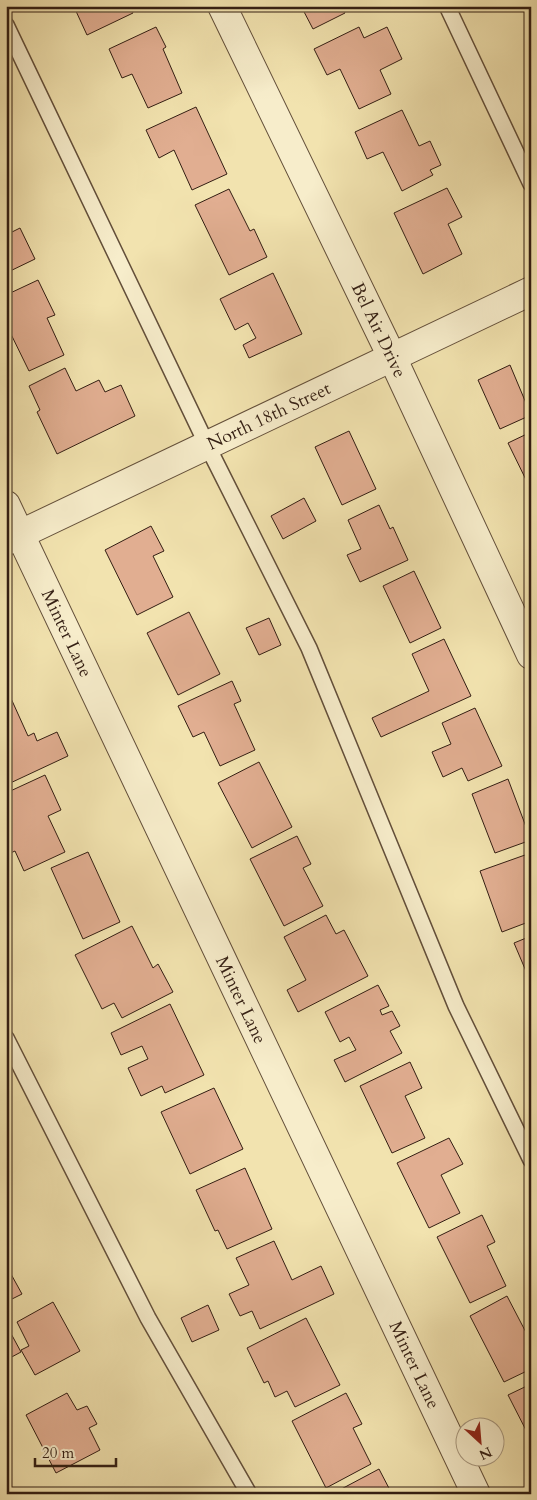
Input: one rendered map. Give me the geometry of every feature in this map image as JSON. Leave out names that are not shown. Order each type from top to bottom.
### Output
[{"type":"street","name":"Bel Air Drive","points":[[222,6],[392,357],[531,655]]},
{"type":"street","name":"North 18th Street","points":[[13,538],[531,291]]},
{"type":"street","name":"Minter Lane","points":[[6,505],[13,538],[476,1494]]},
{"type":"lane","points":[[447,6],[531,184]]},
{"type":"lane","points":[[6,25],[207,445],[309,648],[456,1006],[531,1160]]},
{"type":"lane","points":[[6,1038],[148,1318],[249,1494]]},
{"type":"building","points":[[80,6],[130,6],[133,13],[87,35],[75,9]]},
{"type":"building","points":[[301,6],[342,6],[345,13],[313,29]]},
{"type":"building","points":[[156,27],[166,47],[163,49],[182,93],[148,108],[132,74],[122,78],[109,49]]},
{"type":"building","points":[[359,27],[364,38],[387,27],[402,59],[380,70],[391,94],[359,109],[340,69],[327,75],[314,49]]},
{"type":"building","points":[[196,107],[227,174],[192,190],[174,150],[159,158],[146,130]]},
{"type":"building","points":[[402,110],[419,146],[430,141],[441,165],[430,170],[433,175],[402,191],[383,152],[367,159],[355,132]]},
{"type":"building","points":[[447,188],[462,217],[448,224],[462,254],[423,274],[394,213]]},
{"type":"building","points":[[229,189],[250,231],[254,229],[267,257],[229,275],[195,205]]},
{"type":"building","points":[[20,228],[35,259],[6,273],[6,235]]},
{"type":"building","points":[[273,273],[302,334],[249,358],[243,345],[256,338],[248,323],[235,330],[220,299]]},
{"type":"building","points":[[38,280],[55,315],[47,318],[64,355],[29,371],[6,324],[6,295]]},
{"type":"building","points":[[510,365],[531,415],[500,429],[478,380]]},
{"type":"building","points":[[65,368],[76,391],[99,380],[105,392],[121,385],[135,416],[57,454],[37,412],[40,410],[29,386]]},
{"type":"building","points":[[349,431],[376,489],[342,505],[315,447]]},
{"type":"building","points":[[531,432],[531,490],[508,443]]},
{"type":"building","points":[[304,498],[316,521],[283,539],[271,516]]},
{"type":"building","points":[[379,505],[390,529],[393,527],[408,560],[360,582],[347,555],[361,549],[348,520]]},
{"type":"building","points":[[151,526],[164,551],[153,556],[173,597],[137,615],[105,550]]},
{"type":"building","points":[[414,571],[441,628],[410,643],[383,586]]},
{"type":"building","points":[[189,612],[220,674],[178,695],[147,633]]},
{"type":"building","points":[[269,618],[281,645],[259,655],[246,628]]},
{"type":"building","points":[[444,639],[471,696],[381,737],[372,718],[429,691],[412,654]]},
{"type":"building","points":[[232,681],[241,701],[234,704],[255,750],[220,766],[204,732],[193,737],[178,706]]},
{"type":"building","points":[[9,694],[28,736],[34,733],[37,741],[57,732],[68,756],[6,785],[6,695]]},
{"type":"building","points":[[475,708],[502,766],[468,781],[462,768],[443,777],[432,752],[451,744],[442,723]]},
{"type":"building","points":[[259,762],[292,827],[252,848],[218,783]]},
{"type":"building","points":[[45,775],[61,810],[48,816],[65,852],[24,871],[15,851],[6,855],[6,793]]},
{"type":"building","points":[[508,779],[531,840],[495,853],[472,794]]},
{"type":"building","points":[[297,836],[311,864],[303,868],[323,906],[284,926],[250,859]]},
{"type":"building","points":[[88,852],[120,922],[83,939],[51,868]]},
{"type":"building","points":[[525,855],[531,871],[531,921],[502,932],[480,871]]},
{"type":"building","points":[[326,915],[336,934],[344,930],[368,976],[298,1012],[287,990],[306,980],[284,937]]},
{"type":"building","points":[[132,926],[153,968],[158,964],[173,992],[122,1018],[114,1003],[102,1009],[75,955]]},
{"type":"building","points":[[531,936],[531,983],[514,943]]},
{"type":"building","points":[[378,985],[389,1006],[380,1010],[382,1015],[392,1011],[400,1026],[390,1031],[402,1053],[345,1082],[334,1060],[356,1050],[349,1037],[340,1042],[325,1012]]},
{"type":"building","points":[[170,1004],[204,1075],[165,1093],[162,1086],[141,1096],[128,1068],[148,1059],[142,1046],[121,1055],[111,1033]]},
{"type":"building","points":[[410,1062],[422,1088],[405,1096],[425,1138],[392,1153],[360,1086]]},
{"type":"building","points":[[214,1088],[243,1149],[190,1174],[161,1112]]},
{"type":"building","points":[[449,1138],[463,1164],[441,1175],[460,1213],[429,1228],[397,1163]]},
{"type":"building","points":[[245,1168],[272,1229],[227,1249],[218,1230],[215,1231],[196,1190]]},
{"type":"building","points":[[482,1215],[495,1242],[487,1246],[506,1286],[470,1303],[437,1237]]},
{"type":"building","points":[[274,1241],[292,1280],[321,1266],[334,1294],[260,1329],[252,1311],[240,1316],[229,1294],[249,1285],[236,1258]]},
{"type":"building","points":[[6,1265],[22,1294],[6,1302]]},
{"type":"building","points":[[507,1296],[531,1342],[531,1369],[504,1382],[470,1316]]},
{"type":"building","points":[[53,1302],[80,1351],[35,1375],[21,1350],[29,1346],[17,1322]]},
{"type":"building","points":[[208,1305],[219,1330],[192,1342],[181,1318]]},
{"type":"building","points":[[306,1318],[340,1385],[295,1407],[287,1391],[275,1397],[268,1381],[264,1383],[247,1348]]},
{"type":"building","points":[[8,1328],[21,1352],[6,1360],[6,1329]]},
{"type":"building","points":[[531,1384],[531,1440],[508,1395]]},
{"type":"building","points":[[67,1393],[77,1410],[87,1406],[97,1424],[89,1428],[100,1450],[56,1473],[26,1415]]},
{"type":"building","points":[[346,1393],[362,1424],[353,1428],[371,1464],[326,1488],[292,1421]]},
{"type":"building","points":[[379,1469],[392,1494],[332,1494]]}]
